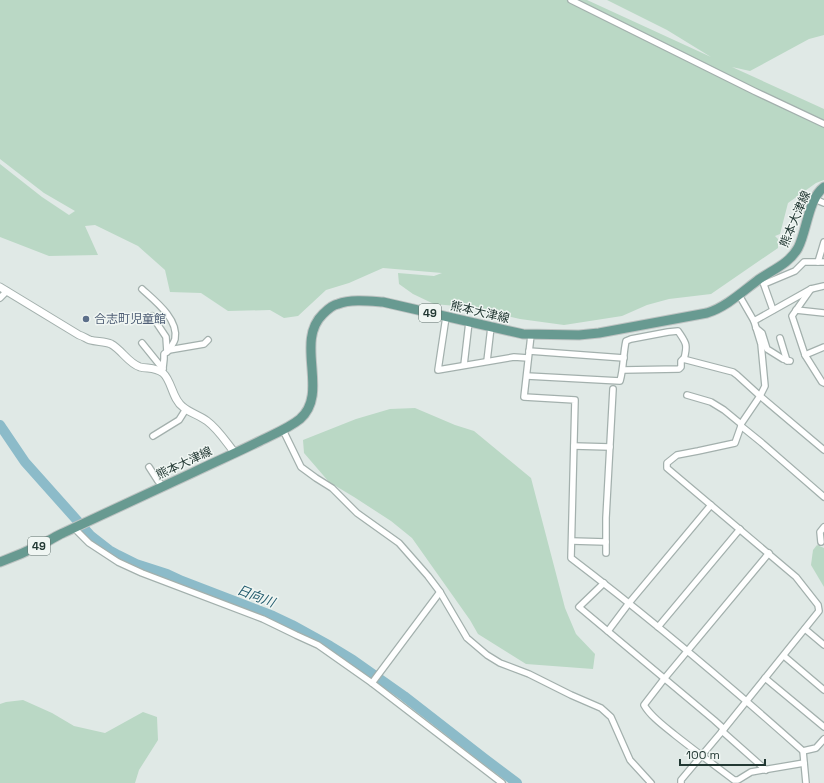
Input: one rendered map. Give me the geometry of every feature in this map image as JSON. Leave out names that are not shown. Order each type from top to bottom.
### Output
[{"type":"main road","name":"熊本大津線","points":[[0,562],[27,552],[76,527],[283,430],[300,418],[307,410],[313,393],[311,338],[314,327],[319,318],[327,310],[337,304],[349,302],[383,302],[531,335],[579,335],[707,313],[714,311],[763,281],[794,255],[803,235],[812,203],[824,187]]},
{"type":"street","points":[[571,0],[824,124]]},
{"type":"street","points":[[814,199],[824,203]]},
{"type":"street","points":[[774,310],[763,281],[795,271],[804,262],[821,262],[824,242]]},
{"type":"street","points":[[754,321],[811,290],[824,286]]},
{"type":"street","points":[[0,287],[79,335],[90,340],[112,344],[132,363],[140,367],[162,370]]},
{"type":"street","points":[[142,289],[161,306],[173,324],[175,337],[168,351],[164,354],[162,370]]},
{"type":"street","points":[[811,290],[792,316],[805,355],[824,384]]},
{"type":"street","points":[[0,298],[7,291]]},
{"type":"street","points":[[680,783],[820,611],[818,605],[796,577],[667,468],[667,463],[677,455],[735,443],[741,425],[765,386],[761,344],[754,321],[739,295]]},
{"type":"street","points":[[796,310],[824,313]]},
{"type":"street","points":[[152,316],[166,337],[168,351]]},
{"type":"street","points":[[446,317],[438,370],[514,357],[528,358]]},
{"type":"street","points":[[464,365],[469,322]]},
{"type":"street","points":[[487,361],[492,327]]},
{"type":"street","points":[[756,328],[762,334],[766,349],[783,360],[788,361],[780,338]]},
{"type":"street","points":[[526,376],[620,381],[623,370],[624,348],[626,341],[678,331],[686,343],[684,359],[681,361],[681,367],[678,369],[623,370]]},
{"type":"street","points":[[531,335],[524,397],[575,400],[571,558],[629,603],[747,701],[802,751],[806,783]]},
{"type":"street","points":[[168,351],[204,344],[208,340]]},
{"type":"street","points":[[142,343],[162,370],[178,402],[186,409],[211,424],[235,453]]},
{"type":"street","points":[[805,355],[824,348]]},
{"type":"street","points":[[529,351],[624,358]]},
{"type":"street","points":[[684,359],[733,372],[824,450]]},
{"type":"street","points":[[606,553],[606,518],[613,389]]},
{"type":"street","points":[[687,395],[711,402],[724,410],[824,497]]},
{"type":"street","points":[[153,436],[179,420],[186,409]]},
{"type":"street","points":[[283,430],[301,467],[332,488],[357,513],[399,543],[440,592],[467,638],[487,655],[500,663],[528,674],[601,708],[611,717],[630,760],[651,783]]},
{"type":"street","points":[[574,446],[610,447]]},
{"type":"street","points":[[149,467],[163,486]]},
{"type":"street","points":[[608,631],[629,603],[711,505]]},
{"type":"street","points":[[76,527],[89,543],[118,562],[142,573],[263,619],[318,645],[372,683],[502,783]]},
{"type":"street","points":[[821,542],[820,532],[824,527]]},
{"type":"street","points":[[658,627],[740,529]]},
{"type":"street","points":[[572,541],[606,542]]},
{"type":"street","points":[[769,554],[644,705],[658,721],[701,756],[734,780],[738,780],[751,772],[804,763]]},
{"type":"street","points":[[604,583],[580,608],[723,730],[766,770]]},
{"type":"street","points":[[372,683],[440,592]]},
{"type":"street","points":[[805,629],[824,645]]},
{"type":"street","points":[[784,656],[824,690]]},
{"type":"street","points":[[765,678],[824,727]]},
{"type":"street","points":[[802,751],[816,748],[824,739]]},
{"type":"street","points":[[641,783],[645,777]]},
{"type":"green space","points":[[0,0],[587,0],[711,57],[667,30],[607,0],[824,0],[824,35],[809,39],[750,71],[732,67],[824,109],[824,180],[816,183],[788,203],[780,234],[775,236],[778,239],[778,248],[711,294],[669,299],[647,305],[622,316],[564,325],[520,319],[467,307],[434,304],[413,294],[399,284],[398,273],[434,276],[442,273],[383,268],[349,283],[326,290],[298,316],[284,318],[270,310],[228,311],[201,293],[170,292],[165,270],[138,246],[95,225],[85,226],[98,255],[49,256],[0,237],[0,164],[42,197],[69,215],[75,211],[44,193],[0,159]]},
{"type":"green space","points":[[415,408],[455,425],[474,431],[531,478],[565,608],[576,634],[595,654],[593,669],[526,664],[478,634],[470,620],[412,538],[391,521],[329,482],[304,453],[303,440],[356,419],[390,409]]},
{"type":"green space","points":[[817,545],[824,548],[824,587],[811,565],[813,550]]},
{"type":"green space","points":[[23,700],[52,713],[74,726],[105,733],[143,712],[157,717],[158,740],[139,770],[135,783],[0,783],[0,704]]},
{"type":"waterway","name":"日向川","points":[[0,425],[25,462],[91,536],[109,550],[136,564],[167,574],[273,616],[330,646],[353,660],[404,696],[517,783]]},
{"type":"place","name":"合志町児童館","points":[[86,319]]}]
